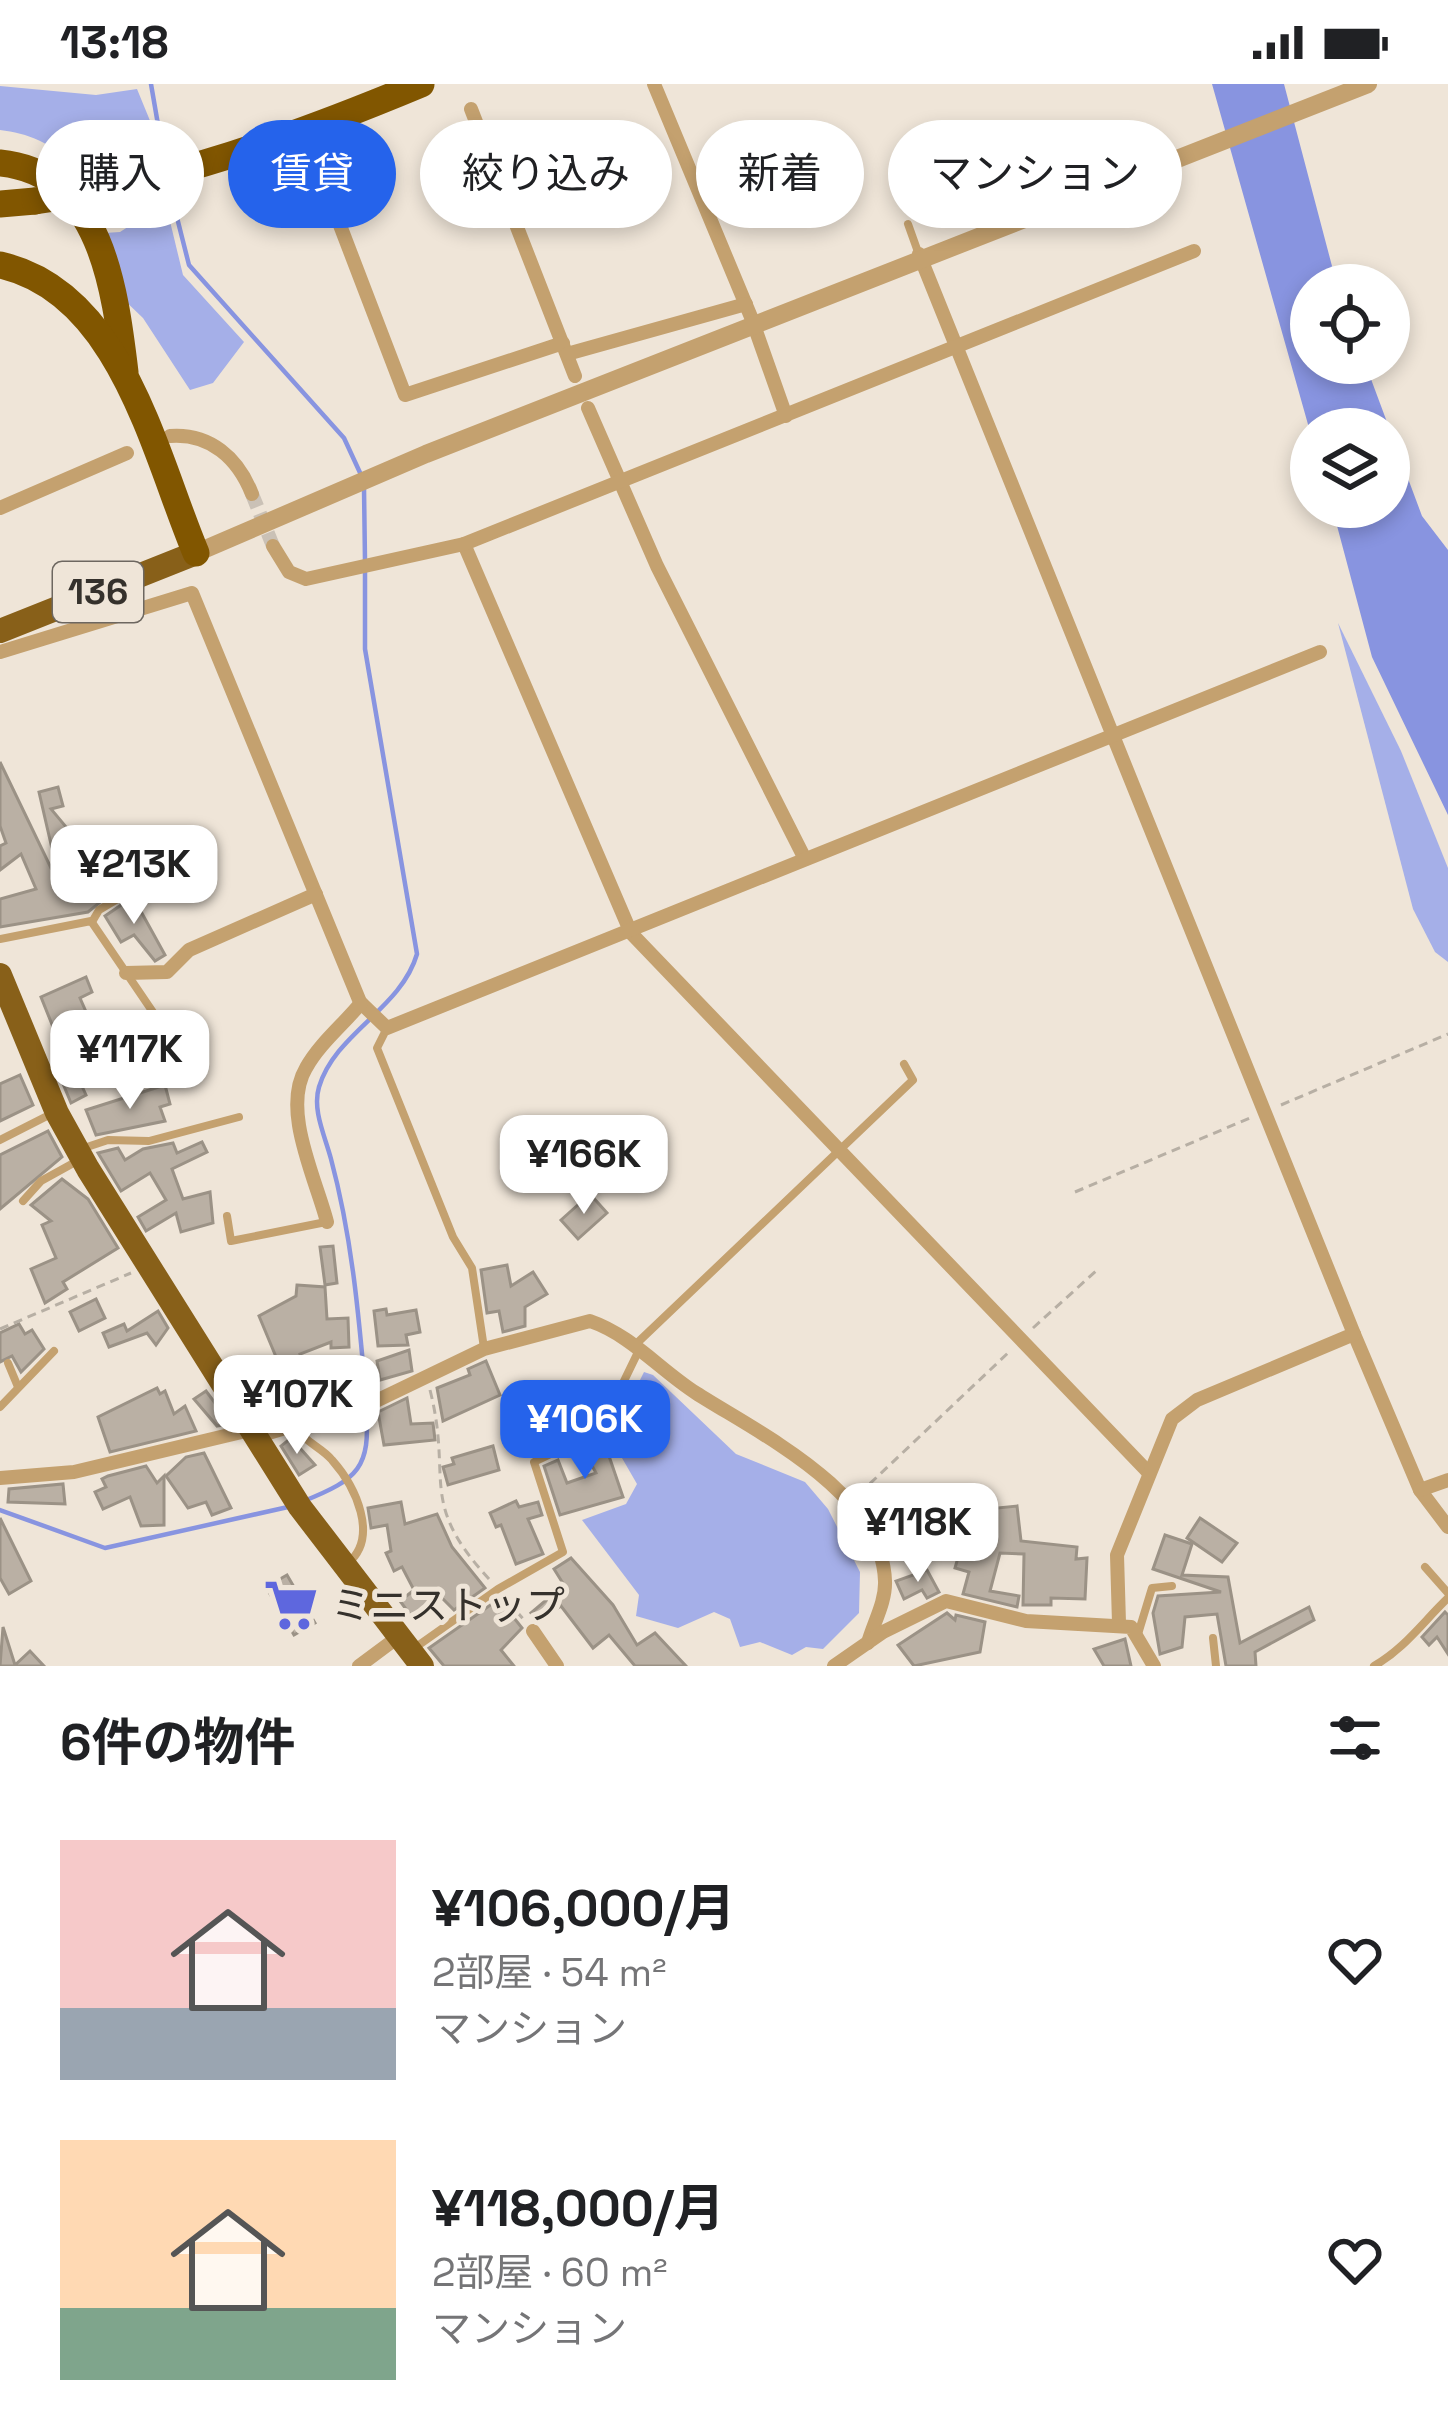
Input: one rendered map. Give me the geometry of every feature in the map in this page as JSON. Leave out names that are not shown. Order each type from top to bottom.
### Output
[{"type":"highway","points":[[0,204],[203,167],[304,133],[421,84]]},
{"type":"highway","points":[[0,163],[53,179],[88,217],[100,244],[127,382],[196,553]]},
{"type":"highway","points":[[0,265],[48,280],[64,294],[127,382]]},
{"type":"highway","name":"136","points":[[0,631],[196,553]]},
{"type":"highway","points":[[0,975],[56,1112],[80,1155],[253,1433],[343,1568],[410,1652]]},
{"type":"street","points":[[654,84],[746,304],[786,416]]},
{"type":"street","points":[[196,553],[426,454],[919,255],[1368,84]]},
{"type":"street","points":[[471,109],[575,376]]},
{"type":"street","points":[[341,228],[404,395],[746,304]]},
{"type":"street","points":[[273,546],[289,572],[306,579],[464,544],[1194,250]]},
{"type":"street","points":[[919,255],[1354,1334],[1420,1490],[1448,1527]]},
{"type":"street","points":[[588,408],[618,483],[805,859]]},
{"type":"street","points":[[170,436],[192,434],[213,445],[238,466],[252,494]]},
{"type":"street","points":[[0,508],[127,453]]},
{"type":"street","points":[[464,544],[631,933],[1149,1473]]},
{"type":"street","points":[[0,652],[192,593],[362,1005],[385,1028],[631,933],[1319,652]]},
{"type":"street","points":[[126,973],[166,972],[193,947],[316,894]]},
{"type":"street","points":[[327,1222],[297,1109],[298,1086],[309,1062],[362,1005]]},
{"type":"street","points":[[0,1478],[74,1472],[296,1428],[426,1378],[484,1349],[575,1320],[602,1325],[680,1383],[810,1465],[849,1503],[875,1547],[884,1576],[868,1643]]},
{"type":"street","points":[[1118,1623],[1117,1555],[1172,1419],[1197,1400],[1354,1334]]},
{"type":"street","points":[[1420,1490],[1448,1480]]},
{"type":"street","points":[[834,1666],[951,1600],[1011,1618],[1118,1623],[1138,1635],[1154,1666]]},
{"type":"street","points":[[533,1630],[557,1666]]},
{"type":"street","points":[[359,1666],[410,1652]]},
{"type":"lane","points":[[909,228],[919,255]]},
{"type":"lane","points":[[0,939],[92,922],[100,910],[124,895],[115,870]]},
{"type":"lane","points":[[92,922],[176,1046],[187,1080]]},
{"type":"lane","points":[[385,1028],[377,1048],[453,1237],[470,1262],[484,1349]]},
{"type":"lane","points":[[410,1652],[498,1589],[563,1552],[534,1462],[574,1443],[609,1412],[637,1348],[913,1080],[904,1064]]},
{"type":"lane","points":[[0,1140],[56,1112]]},
{"type":"lane","points":[[23,1201],[47,1176],[98,1142],[149,1141],[239,1117]]},
{"type":"lane","points":[[227,1216],[232,1240],[327,1222]]},
{"type":"lane","points":[[0,1407],[54,1351]]},
{"type":"lane","points":[[8,1363],[19,1387]]},
{"type":"lane","points":[[296,1428],[331,1459],[355,1498],[366,1545],[343,1568]]},
{"type":"lane","points":[[1374,1666],[1405,1647],[1415,1629],[1448,1596],[1425,1567]]},
{"type":"lane","points":[[1138,1635],[1152,1588],[1172,1586]]},
{"type":"lane","points":[[1213,1638],[1216,1666]]},
{"type":"path","points":[[0,1329],[148,1265]]},
{"type":"path","points":[[849,1503],[1096,1271]]},
{"type":"path","points":[[426,1378],[440,1436],[437,1489],[446,1522],[533,1630]]},
{"type":"shaded area","points":[[1212,84],[1284,84],[1331,264],[1290,264],[1290,361]]},
{"type":"shaded area","points":[[0,86],[96,95],[137,89],[150,120],[36,120],[36,140],[0,130]]},
{"type":"shaded area","points":[[172,228],[183,275],[244,342],[213,383],[190,390],[143,318],[118,294],[104,233]]},
{"type":"shaded area","points":[[1297,384],[1373,384],[1382,408],[1303,408]]},
{"type":"shaded area","points":[[1410,484],[1422,516],[1448,550],[1448,815],[1372,657],[1338,528],[1410,528]]},
{"type":"shaded area","points":[[1338,623],[1401,751],[1448,868],[1448,962],[1435,952],[1413,909]]},
{"type":"shaded area","points":[[644,1372],[653,1375],[736,1454],[805,1482],[828,1509],[860,1572],[859,1613],[823,1649],[806,1647],[792,1655],[760,1642],[740,1647],[730,1619],[714,1612],[678,1628],[636,1616],[639,1595],[582,1520],[626,1504],[637,1484],[607,1432],[622,1416]]},
{"type":"building","points":[[0,762],[51,868],[56,866],[39,792],[58,787],[63,806],[51,809],[71,833],[77,830],[114,891],[88,912],[0,927],[0,899],[36,889],[21,854],[0,870],[0,846],[6,843],[0,826]]},
{"type":"building","points":[[133,897],[165,955],[155,961],[134,935],[121,942],[105,916]]},
{"type":"building","points":[[86,977],[92,992],[80,998],[94,1030],[105,1025],[113,1043],[147,1026],[154,1041],[160,1037],[168,1048],[152,1058],[147,1050],[81,1084],[86,1095],[71,1103],[56,1067],[67,1062],[41,997]]},
{"type":"building","points":[[20,1075],[33,1105],[0,1121],[0,1084]]},
{"type":"building","points":[[165,1085],[170,1104],[160,1107],[165,1121],[96,1135],[86,1110]]},
{"type":"building","points":[[48,1131],[62,1157],[0,1209],[0,1155]]},
{"type":"building","points":[[202,1142],[207,1152],[172,1169],[183,1199],[210,1192],[213,1223],[181,1232],[176,1213],[146,1231],[138,1217],[166,1200],[150,1173],[121,1191],[98,1153],[118,1148],[125,1160],[143,1149],[173,1143],[177,1153]]},
{"type":"building","points":[[62,1179],[88,1199],[118,1248],[63,1282],[67,1289],[45,1303],[31,1269],[56,1258],[42,1225],[51,1221],[31,1205]]},
{"type":"building","points":[[590,1194],[607,1213],[578,1239],[561,1220]]},
{"type":"building","points":[[333,1246],[337,1283],[325,1285],[320,1247]]},
{"type":"building","points":[[507,1265],[511,1286],[533,1272],[547,1294],[525,1307],[525,1326],[503,1332],[499,1311],[487,1313],[481,1270]]},
{"type":"building","points":[[297,1285],[325,1287],[327,1319],[348,1318],[349,1347],[331,1348],[331,1342],[300,1354],[311,1381],[338,1373],[342,1387],[318,1394],[316,1406],[299,1412],[259,1316],[296,1296]]},
{"type":"building","points":[[96,1299],[105,1318],[79,1331],[70,1312]]},
{"type":"building","points":[[386,1309],[387,1315],[416,1310],[420,1332],[406,1335],[408,1345],[378,1346],[374,1311]]},
{"type":"building","points":[[158,1311],[168,1328],[156,1345],[147,1333],[109,1347],[103,1333],[124,1324],[127,1331]]},
{"type":"building","points":[[19,1324],[25,1334],[32,1330],[44,1349],[21,1372],[12,1356],[0,1362],[0,1333]]},
{"type":"building","points":[[409,1350],[412,1371],[380,1380],[377,1361]]},
{"type":"building","points":[[486,1361],[500,1395],[443,1421],[437,1388],[470,1375],[468,1369]]},
{"type":"building","points":[[553,1384],[567,1420],[579,1414],[583,1424],[571,1434],[534,1391]]},
{"type":"building","points":[[157,1388],[160,1394],[165,1391],[174,1414],[185,1406],[196,1431],[110,1452],[98,1417]]},
{"type":"building","points":[[206,1391],[228,1424],[217,1426],[194,1399]]},
{"type":"building","points":[[407,1398],[411,1424],[433,1423],[435,1440],[384,1445],[378,1412]]},
{"type":"building","points":[[536,1399],[553,1444],[527,1454],[517,1405]]},
{"type":"building","points":[[593,1437],[609,1456],[623,1497],[560,1515],[544,1466],[558,1460],[567,1483],[596,1473],[582,1447]]},
{"type":"building","points":[[291,1438],[315,1465],[299,1475],[281,1446]]},
{"type":"building","points":[[493,1446],[499,1470],[448,1485],[443,1467],[454,1464],[452,1458]]},
{"type":"building","points":[[204,1453],[231,1508],[212,1515],[206,1502],[188,1508],[166,1476],[186,1457]]},
{"type":"building","points":[[146,1466],[157,1483],[164,1476],[164,1525],[141,1526],[130,1497],[103,1509],[95,1492],[106,1487],[102,1479]]},
{"type":"building","points":[[63,1484],[65,1504],[8,1502],[9,1489]]},
{"type":"building","points":[[516,1501],[519,1507],[538,1502],[542,1515],[528,1519],[543,1554],[516,1564],[501,1525],[496,1527],[490,1513]]},
{"type":"building","points":[[401,1502],[405,1524],[437,1514],[452,1547],[485,1588],[454,1610],[442,1598],[414,1620],[400,1601],[414,1590],[402,1567],[394,1571],[386,1553],[391,1551],[387,1525],[371,1528],[368,1508]]},
{"type":"building","points":[[1017,1506],[1021,1541],[1077,1547],[1076,1559],[1087,1558],[1085,1599],[1051,1598],[1051,1605],[1023,1605],[1024,1554],[1000,1553],[990,1591],[1019,1596],[1017,1607],[963,1594],[969,1572],[955,1568],[959,1554],[973,1558],[977,1510]]},
{"type":"building","points":[[0,1518],[31,1581],[9,1594],[0,1578]]},
{"type":"building","points":[[1200,1518],[1237,1543],[1222,1562],[1187,1538]]},
{"type":"building","points":[[1165,1535],[1192,1544],[1182,1575],[1228,1577],[1240,1643],[1309,1607],[1314,1620],[1255,1652],[1256,1666],[1226,1666],[1217,1614],[1185,1617],[1182,1647],[1160,1654],[1153,1613],[1158,1596],[1221,1592],[1153,1569]]},
{"type":"building","points":[[571,1558],[613,1605],[637,1645],[655,1633],[686,1666],[635,1666],[609,1635],[593,1648],[561,1606],[538,1621],[531,1613],[564,1585],[554,1569]]},
{"type":"building","points":[[927,1570],[939,1592],[927,1598],[922,1590],[904,1599],[896,1581]]},
{"type":"building","points":[[287,1575],[315,1623],[294,1635],[266,1587]]},
{"type":"building","points":[[499,1599],[522,1628],[501,1650],[514,1666],[444,1666],[429,1648]]},
{"type":"building","points":[[1445,1612],[1448,1654],[1437,1637],[1429,1645],[1422,1637]]},
{"type":"building","points":[[947,1613],[955,1620],[956,1615],[985,1622],[980,1652],[914,1666],[898,1645]]},
{"type":"building","points":[[3,1627],[15,1665],[30,1651],[44,1666],[0,1666]]},
{"type":"building","points":[[1125,1639],[1131,1666],[1104,1666],[1094,1649]]},
{"type":"waterway","points":[[151,84],[157,120]]},
{"type":"waterway","points":[[180,228],[189,265],[344,438],[362,477]]},
{"type":"waterway","points":[[364,488],[365,561]]},
{"type":"waterway","points":[[365,572],[365,649],[417,954],[397,990],[327,1068],[317,1096],[349,1248],[366,1398]]},
{"type":"waterway","points":[[304,1501],[337,1486],[357,1469],[366,1445],[366,1409]]},
{"type":"waterway","points":[[0,1510],[105,1548],[288,1507]]},
{"type":"tunnel","points":[[252,494],[273,546]]},
{"type":"place","name":"ミニストップ","points":[[291,1605]]}]
